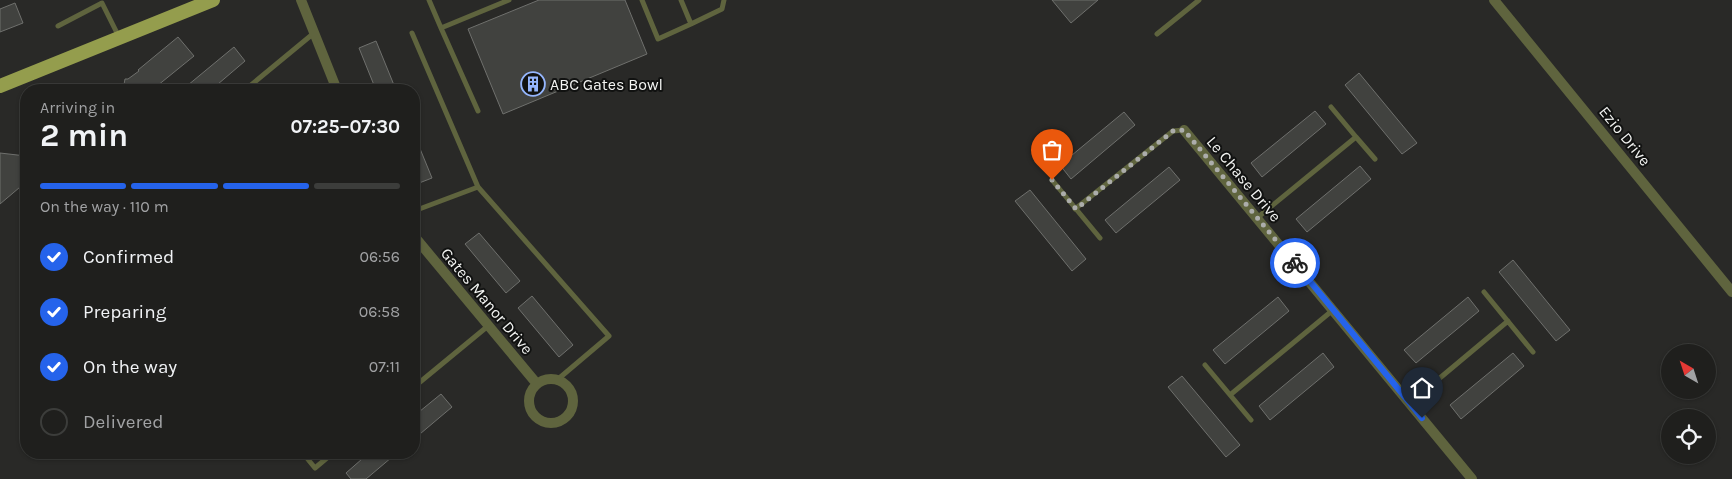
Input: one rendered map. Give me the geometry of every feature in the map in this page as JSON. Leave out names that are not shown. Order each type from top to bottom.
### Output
[{"type":"main road","points":[[0,86],[213,0]]},
{"type":"street","points":[[301,0],[335,84]]},
{"type":"street","name":"Ezio Drive","points":[[1494,0],[1732,292]]},
{"type":"street","name":"Le Chase Drive","points":[[1184,130],[1472,479]]},
{"type":"street","name":"Gates Manor Drive","points":[[420,245],[537,384]]},
{"type":"street","points":[[543,380],[557,380],[569,389],[573,403],[571,410],[566,416],[554,422],[541,420],[531,410],[530,396],[537,384],[543,380]]},
{"type":"lane","points":[[429,0],[478,112]]},
{"type":"lane","points":[[441,28],[509,0]]},
{"type":"lane","points":[[642,0],[658,39],[722,9],[724,0]]},
{"type":"lane","points":[[681,0],[691,24]]},
{"type":"lane","points":[[1157,34],[1199,0]]},
{"type":"lane","points":[[58,26],[102,3],[119,37]]},
{"type":"lane","points":[[252,84],[314,33]]},
{"type":"lane","points":[[412,33],[478,187],[609,336],[557,380]]},
{"type":"lane","points":[[1331,108],[1375,159]]},
{"type":"lane","points":[[1076,209],[1173,131],[1184,130]]},
{"type":"lane","points":[[1257,218],[1356,137]]},
{"type":"lane","points":[[1052,180],[1100,238]]},
{"type":"lane","points":[[420,209],[478,187]]},
{"type":"lane","points":[[1484,292],[1533,352]]},
{"type":"lane","points":[[1230,395],[1333,310]]},
{"type":"lane","points":[[1410,403],[1508,321]]},
{"type":"lane","points":[[420,382],[488,326]]},
{"type":"lane","points":[[1205,365],[1251,420]]},
{"type":"lane","points":[[308,459],[315,468],[326,459]]},
{"type":"building","name":"ABC Gates Bowl","points":[[539,0],[625,0],[647,54],[503,114],[468,29]]},
{"type":"building","points":[[1052,0],[1098,0],[1071,23]]},
{"type":"building","points":[[15,3],[23,23],[0,32],[0,9]]},
{"type":"building","points":[[178,37],[194,56],[159,84],[124,84],[125,79],[128,79]]},
{"type":"building","points":[[376,41],[394,84],[374,84],[359,48]]},
{"type":"building","points":[[234,47],[245,61],[218,84],[189,84]]},
{"type":"building","points":[[1359,73],[1417,143],[1402,154],[1345,85]]},
{"type":"building","points":[[1315,111],[1326,124],[1262,177],[1251,163]]},
{"type":"building","points":[[1124,112],[1135,125],[1071,179],[1060,165]]},
{"type":"building","points":[[420,149],[432,178],[420,183]]},
{"type":"building","points":[[0,153],[20,155],[20,187],[0,204]]},
{"type":"building","points":[[1360,166],[1371,179],[1307,232],[1296,219]]},
{"type":"building","points":[[1169,167],[1180,180],[1116,233],[1105,220]]},
{"type":"building","points":[[1030,190],[1086,259],[1072,271],[1015,201]]},
{"type":"building","points":[[479,233],[520,281],[506,293],[465,244]]},
{"type":"building","points":[[1513,260],[1570,330],[1556,341],[1499,272]]},
{"type":"building","points":[[532,296],[573,345],[559,357],[518,308]]},
{"type":"building","points":[[1278,297],[1289,311],[1225,364],[1213,350]]},
{"type":"building","points":[[1468,297],[1479,311],[1416,363],[1404,350]]},
{"type":"building","points":[[1323,353],[1334,367],[1270,420],[1259,406]]},
{"type":"building","points":[[1513,353],[1524,366],[1461,419],[1450,405]]},
{"type":"building","points":[[1182,376],[1240,445],[1226,457],[1168,387]]},
{"type":"building","points":[[441,394],[452,407],[420,434],[420,411]]},
{"type":"building","points":[[362,459],[390,459],[366,479],[351,479],[346,473]]},
{"type":"way so far","points":[[1052,180],[1076,209],[1173,131],[1184,130],[1295,263]]},
{"type":"place","name":"ABC Gates Bowl","points":[[533,84]]},
{"type":"route","points":[[1295,263],[1422,418]]}]
